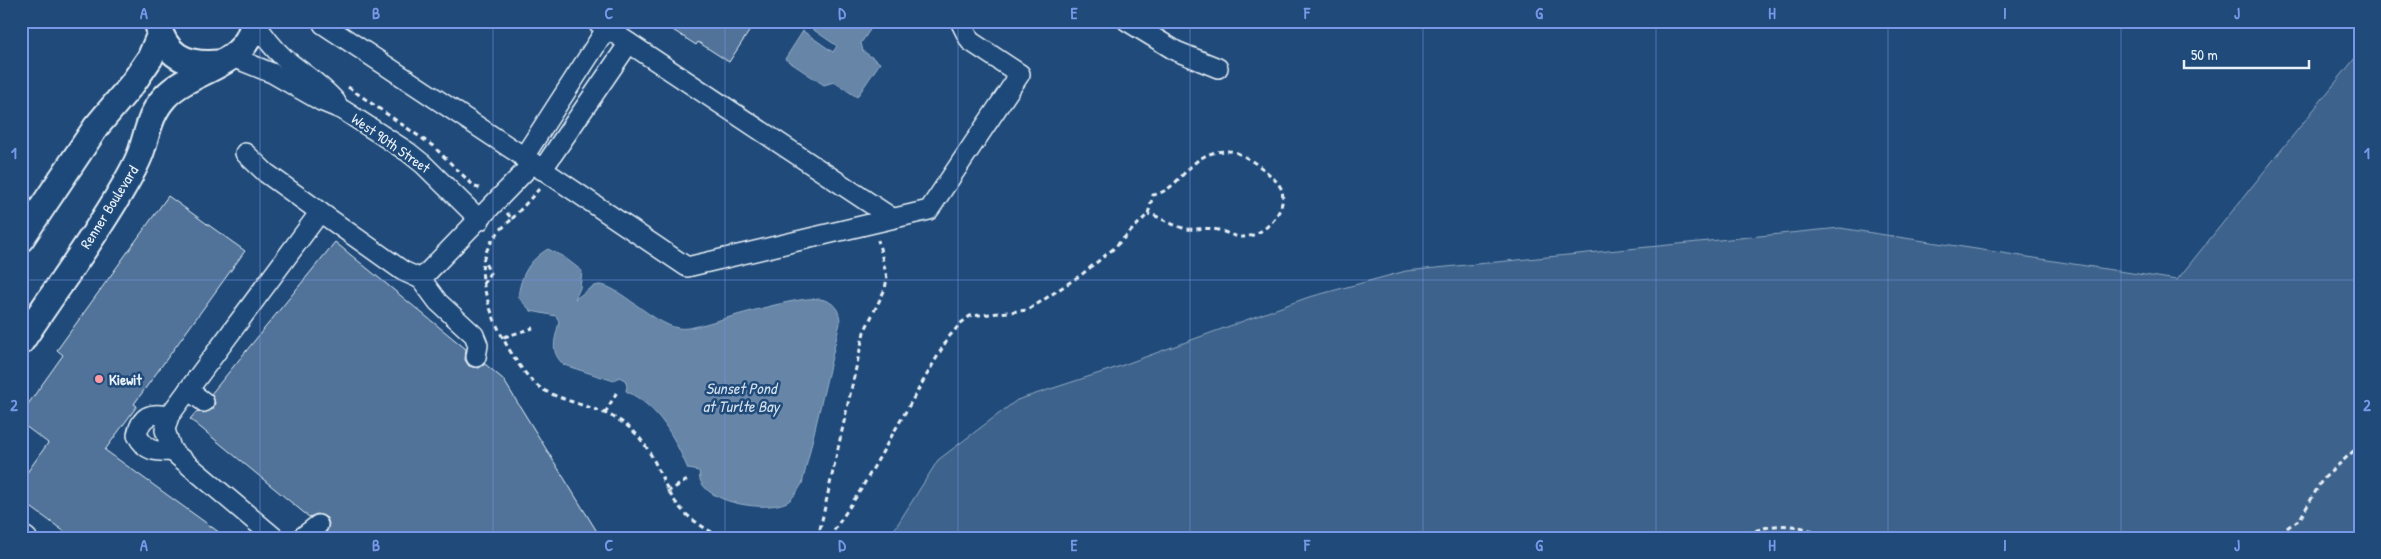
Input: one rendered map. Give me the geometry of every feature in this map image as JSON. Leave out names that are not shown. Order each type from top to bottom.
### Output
[{"type":"main road","points":[[158,27],[174,54],[184,60],[200,65],[226,60],[249,38],[254,21]]},
{"type":"main road","points":[[21,240],[96,127],[133,83],[150,58],[158,27]]},
{"type":"main road","name":"Renner Boulevard","points":[[21,342],[123,188],[142,149],[149,123],[162,100],[187,79],[226,60]]},
{"type":"street","name":"West 90th Street","points":[[254,21],[268,42],[283,57],[326,91],[343,110]]},
{"type":"street","points":[[324,21],[322,24],[687,267],[928,210],[1020,74],[970,41],[960,21]]},
{"type":"street","points":[[1127,21],[1176,51],[1218,68]]},
{"type":"street","points":[[536,168],[601,25],[884,220]]},
{"type":"street","points":[[421,279],[536,168],[629,43]]},
{"type":"street","name":"West 90th Street","points":[[226,60],[272,73],[321,101],[343,110],[423,164],[480,220]]},
{"type":"street","points":[[245,153],[266,172],[403,272],[421,279],[438,302],[474,334],[478,345],[476,357]]},
{"type":"street","points":[[275,538],[172,451],[165,430],[169,416],[320,212]]},
{"type":"street","points":[[188,390],[204,402]]},
{"type":"street","points":[[169,416],[157,414],[146,416],[139,424],[137,435],[142,446],[153,452],[172,451]]},
{"type":"street","points":[[301,538],[318,524]]},
{"type":"street","points":[[21,534],[27,538]]},
{"type":"path","points":[[347,86],[433,146],[475,187],[480,190],[488,188]]},
{"type":"path","points":[[829,538],[860,491],[954,329],[970,316],[1019,311],[1034,306],[1099,261],[1148,214],[1153,195],[1166,191],[1194,161],[1216,153],[1230,151],[1239,153],[1266,172],[1282,188],[1283,198],[1279,211],[1271,224],[1254,236],[1240,237],[1212,229],[1182,228],[1148,214]]},
{"type":"path","points":[[536,168],[536,195],[492,240],[484,261],[483,284],[504,337],[523,372],[541,388],[565,401],[606,413],[621,420],[637,435],[650,453],[667,492],[688,518],[716,535],[730,538]]},
{"type":"path","points":[[504,210],[512,219]]},
{"type":"path","points":[[818,538],[864,332],[886,283],[884,220]]},
{"type":"path","points":[[483,284],[490,273],[484,261]]},
{"type":"path","points":[[504,337],[533,328]]},
{"type":"path","points":[[606,413],[618,390]]},
{"type":"path","points":[[2272,538],[2300,519],[2322,480],[2360,445]]},
{"type":"path","points":[[667,492],[689,479]]},
{"type":"path","points":[[1739,538],[1755,530],[1788,524],[1805,528],[1826,538]]},
{"type":"shaded area","points":[[2360,52],[2360,538],[1801,538],[1789,533],[1783,538],[889,538],[938,460],[1017,400],[1115,368],[1306,298],[1406,271],[1840,228],[2177,280]]},
{"type":"water","points":[[811,21],[876,21],[861,43],[863,51],[880,63],[857,97],[834,82],[824,85],[785,59],[803,31],[833,52],[837,46],[808,26]]},
{"type":"water","name":"Sunset Pond at Turlte Bay","points":[[548,249],[564,257],[582,271],[580,288],[575,299],[596,286],[607,286],[668,325],[678,328],[694,327],[758,309],[809,299],[825,300],[835,306],[839,314],[840,323],[802,484],[791,499],[778,505],[753,506],[728,501],[716,496],[707,490],[701,482],[699,471],[688,469],[671,434],[657,414],[638,398],[626,391],[625,380],[619,377],[614,381],[564,365],[559,360],[554,344],[559,321],[556,316],[531,311],[518,297],[521,282],[527,269],[541,253]]},
{"type":"building","points":[[659,21],[756,21],[729,62],[698,42],[696,45]]},
{"type":"building","name":"Kiewit","points":[[168,196],[245,251],[134,404],[137,406],[105,450],[227,538],[73,538],[21,500],[21,481],[48,443],[21,423],[21,414],[63,355],[57,350]]},
{"type":"building","points":[[335,242],[466,349],[465,360],[469,366],[479,368],[485,364],[503,379],[601,538],[331,538],[326,533],[329,524],[327,518],[317,514],[309,517],[190,419],[197,411],[203,413],[213,409],[215,403],[211,394]]},
{"type":"place","name":"Kiewit","points":[[99,379]]}]
